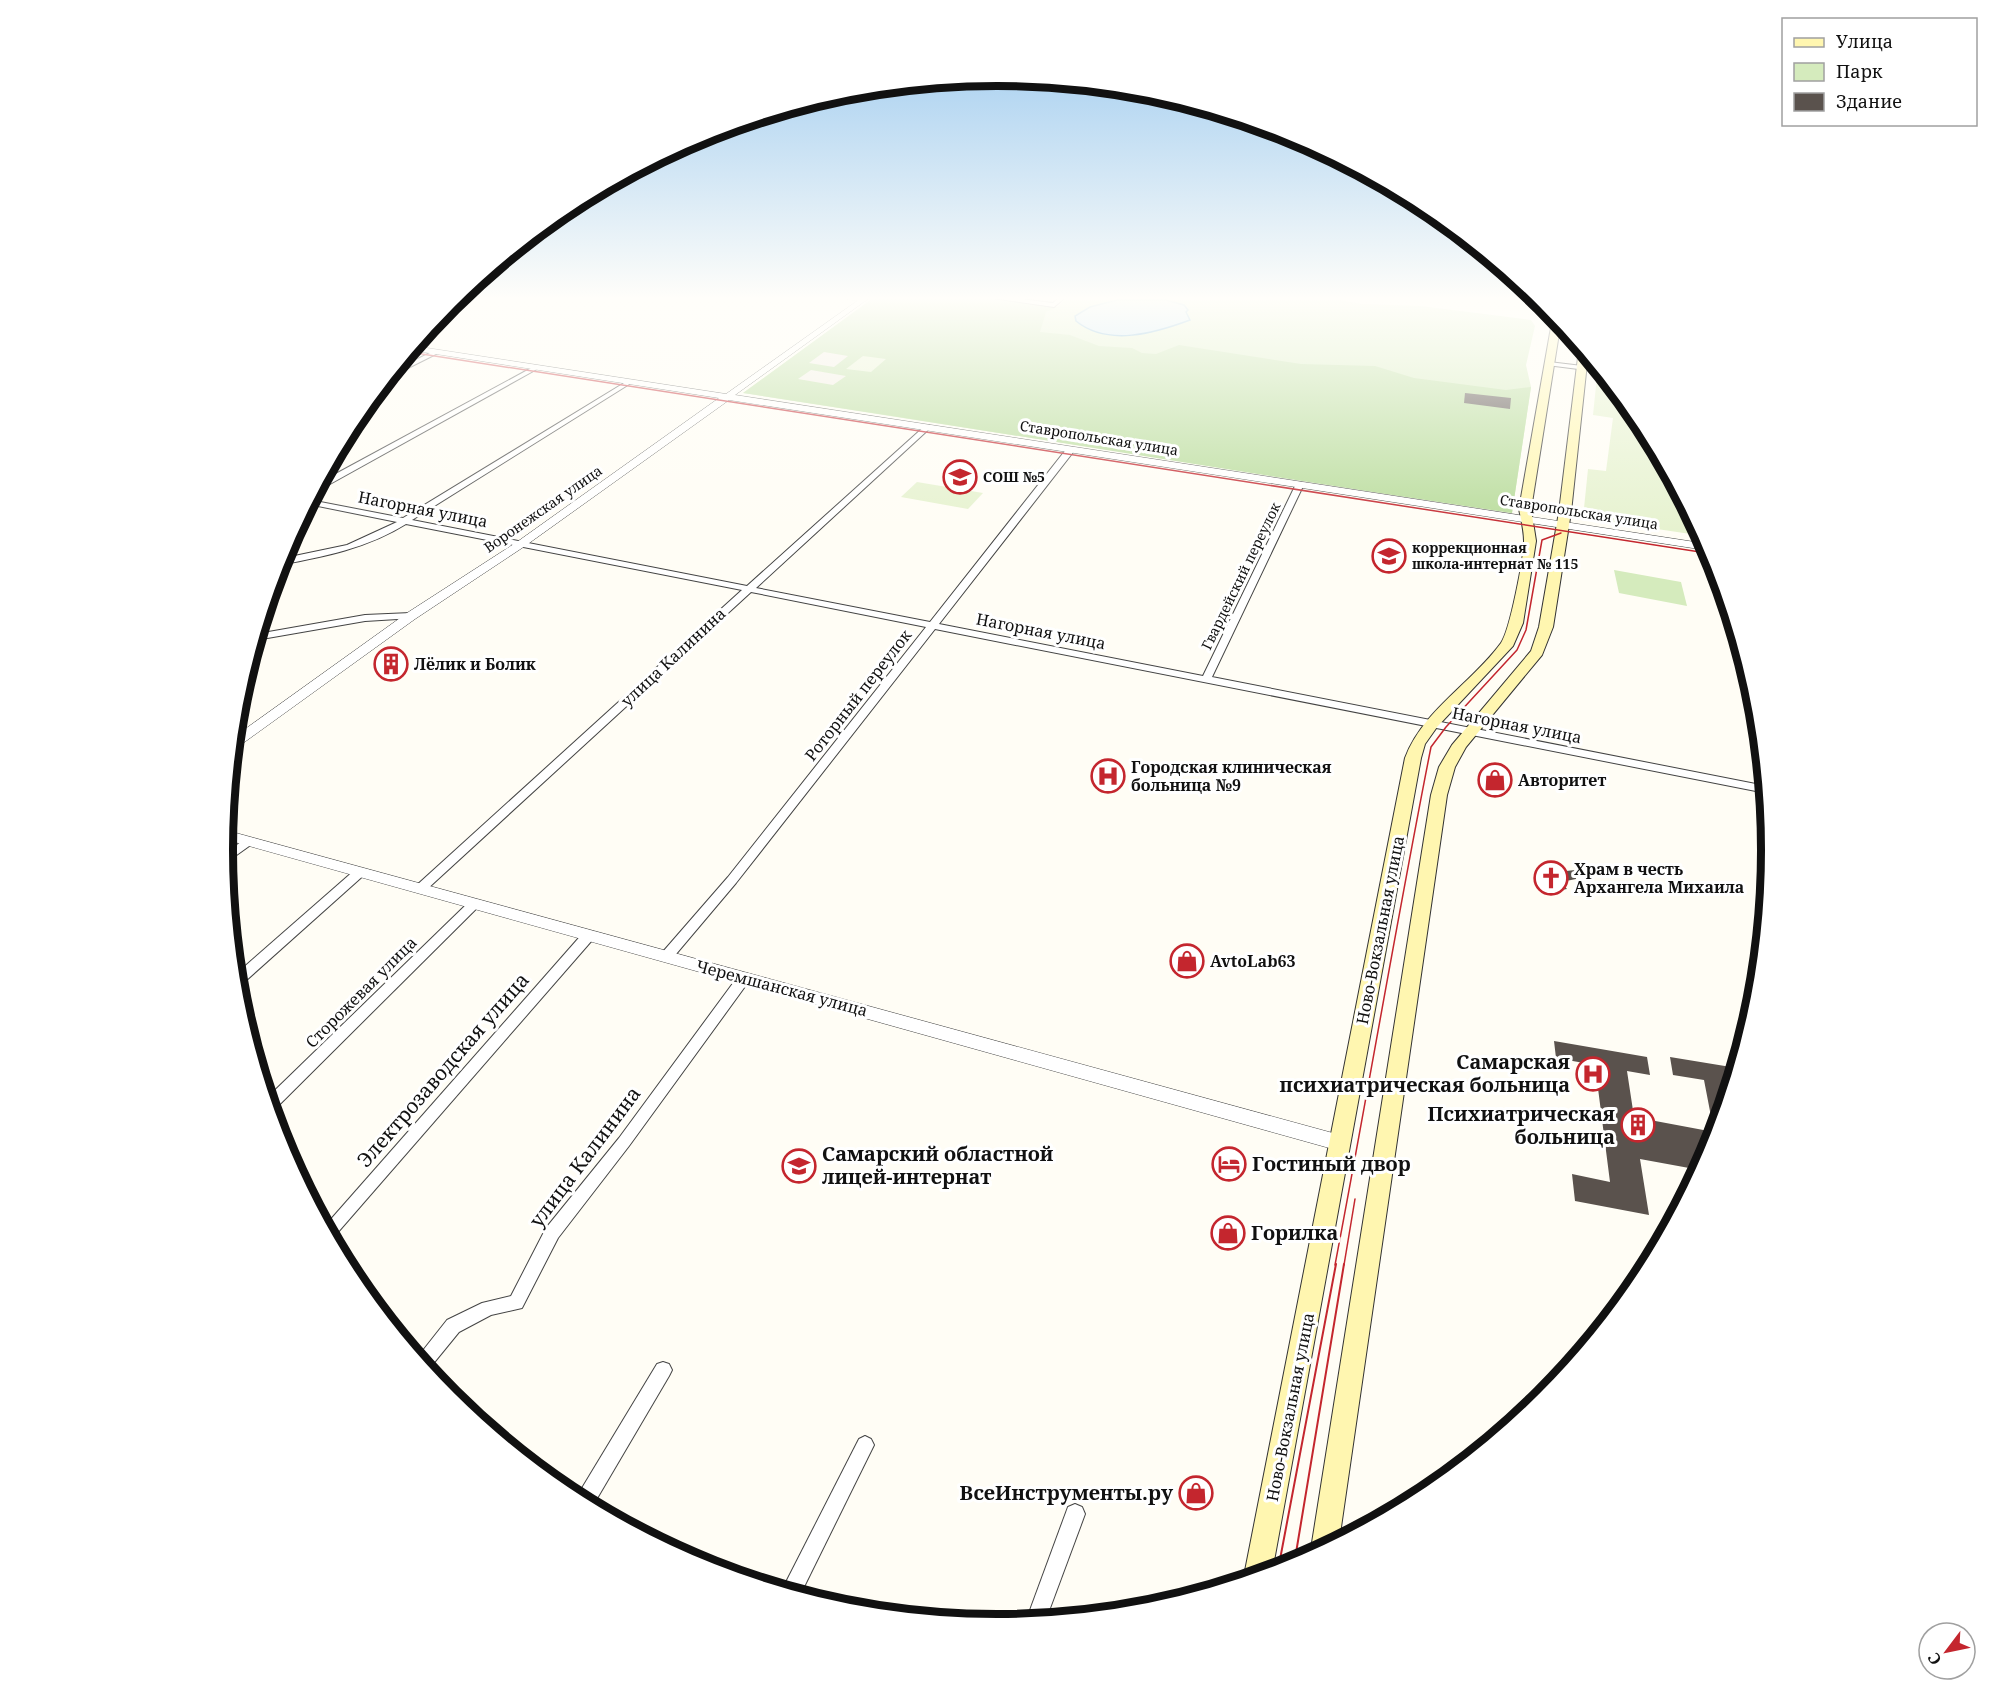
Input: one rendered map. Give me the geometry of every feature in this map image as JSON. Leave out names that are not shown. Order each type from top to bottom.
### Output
[{"type":"main road","name":"Ново-Вокзальная улица","points":[[1260,1567],[1413,758],[1418,744],[1432,724],[1508,643],[1516,623],[1530,541],[1525,509],[1547,375]]},
{"type":"main road","points":[[1324,1540],[1439,795],[1452,755],[1468,731],[1537,652],[1546,627],[1581,375]]},
{"type":"street","points":[[328,481],[522,375]]},
{"type":"street","name":"Ставропольская улица","points":[[583,375],[1300,484],[1703,557]]},
{"type":"street","name":"Воронежская улица","points":[[242,737],[411,616],[521,544],[756,375]]},
{"type":"street","points":[[291,559],[350,547],[390,530],[628,382]]},
{"type":"street","name":"улица Калинина","points":[[421,888],[926,427]]},
{"type":"street","name":"Роторный переулок","points":[[666,957],[732,880],[1071,449]]},
{"type":"street","name":"Гвардейский переулок","points":[[1206,679],[1300,484]]},
{"type":"street","name":"Нагорная улица","points":[[317,503],[1759,789]]},
{"type":"street","name":"Ставропольская улица","points":[[1561,530],[1698,547]]},
{"type":"street","points":[[265,636],[366,618],[411,616]]},
{"type":"street","name":"Черемшанская улица","points":[[234,837],[1340,1143]]},
{"type":"street","points":[[233,853],[248,841]]},
{"type":"street","points":[[244,975],[360,872]]},
{"type":"street","name":"Сторожевая улица","points":[[276,1099],[475,903]]},
{"type":"street","name":"Электрозаводская улица","points":[[333,1227],[589,935]]},
{"type":"street","name":"улица Калинина","points":[[428,1358],[453,1326],[488,1308],[516,1302],[552,1233],[624,1142],[744,978]]},
{"type":"street","points":[[589,1495],[663,1370]]},
{"type":"street","points":[[794,1585],[865,1445]]},
{"type":"street","points":[[1039,1612],[1075,1514]]},
{"type":"green space","points":[[767,375],[1528,375],[1531,387],[1512,513],[743,393]]},
{"type":"green space","points":[[767,375],[1405,375],[1506,390],[1531,387],[1512,513],[743,393]]},
{"type":"green space","points":[[1597,376],[1633,425],[1659,468],[1693,534],[1583,518],[1588,469],[1606,471],[1613,418],[1593,415]]},
{"type":"green space","points":[[917,482],[983,493],[968,509],[901,497]]},
{"type":"green space","points":[[1614,570],[1681,582],[1687,606],[1619,593]]},
{"type":"shaded area","points":[[803,375],[846,376],[833,385],[798,379]]},
{"type":"building","points":[[1465,393],[1511,398],[1510,409],[1464,403]]},
{"type":"building","name":"Лёлик и Болик","points":[[387,657],[408,662],[395,672],[374,667]]},
{"type":"building","name":"Храм в честь Архангела Михаила","points":[[1575,870],[1576,879],[1561,882],[1567,889],[1555,891],[1540,874]]},
{"type":"building","name":"Психиатрическая больница","points":[[1554,1041],[1647,1057],[1650,1075],[1627,1071],[1634,1117],[1707,1131],[1691,1168],[1640,1159],[1649,1215],[1575,1201],[1572,1174],[1610,1182],[1595,1065],[1556,1058]]},
{"type":"building","name":"Психиатрическая больница","points":[[1670,1057],[1729,1067],[1712,1120],[1704,1080],[1673,1075]]},
{"type":"tram line","points":[[559,375],[1701,552]]},
{"type":"tram line","points":[[1335,1265],[1431,747],[1446,727],[1517,650],[1526,630],[1542,540],[1561,533]]},
{"type":"tram line","points":[[1344,1265],[1355,1199]]},
{"type":"tram line","points":[[1280,1559],[1336,1264]]},
{"type":"tram line","points":[[1296,1552],[1344,1264]]},
{"type":"place","name":"СОШ №5","points":[[960,477]]},
{"type":"place","name":"коррекционная школа-интернат № 115","points":[[1389,556]]},
{"type":"place","name":"Лёлик и Болик","points":[[391,664]]},
{"type":"place","name":"Городская клиническая больница №9","points":[[1108,776]]},
{"type":"place","name":"Авторитет","points":[[1495,780]]},
{"type":"place","name":"Храм в честь Архангела Михаила","points":[[1551,878]]},
{"type":"place","name":"AvtoLab63","points":[[1187,961]]},
{"type":"place","name":"Самарская психиатрическая больница","points":[[1593,1074]]},
{"type":"place","name":"Психиатрическая больница","points":[[1638,1125]]},
{"type":"place","name":"Гостиный двор","points":[[1229,1164]]},
{"type":"place","name":"Самарский областной лицей-интернат","points":[[799,1166]]},
{"type":"place","name":"Горилка","points":[[1228,1233]]},
{"type":"place","name":"ВсеИнструменты.ру","points":[[1196,1493]]}]
